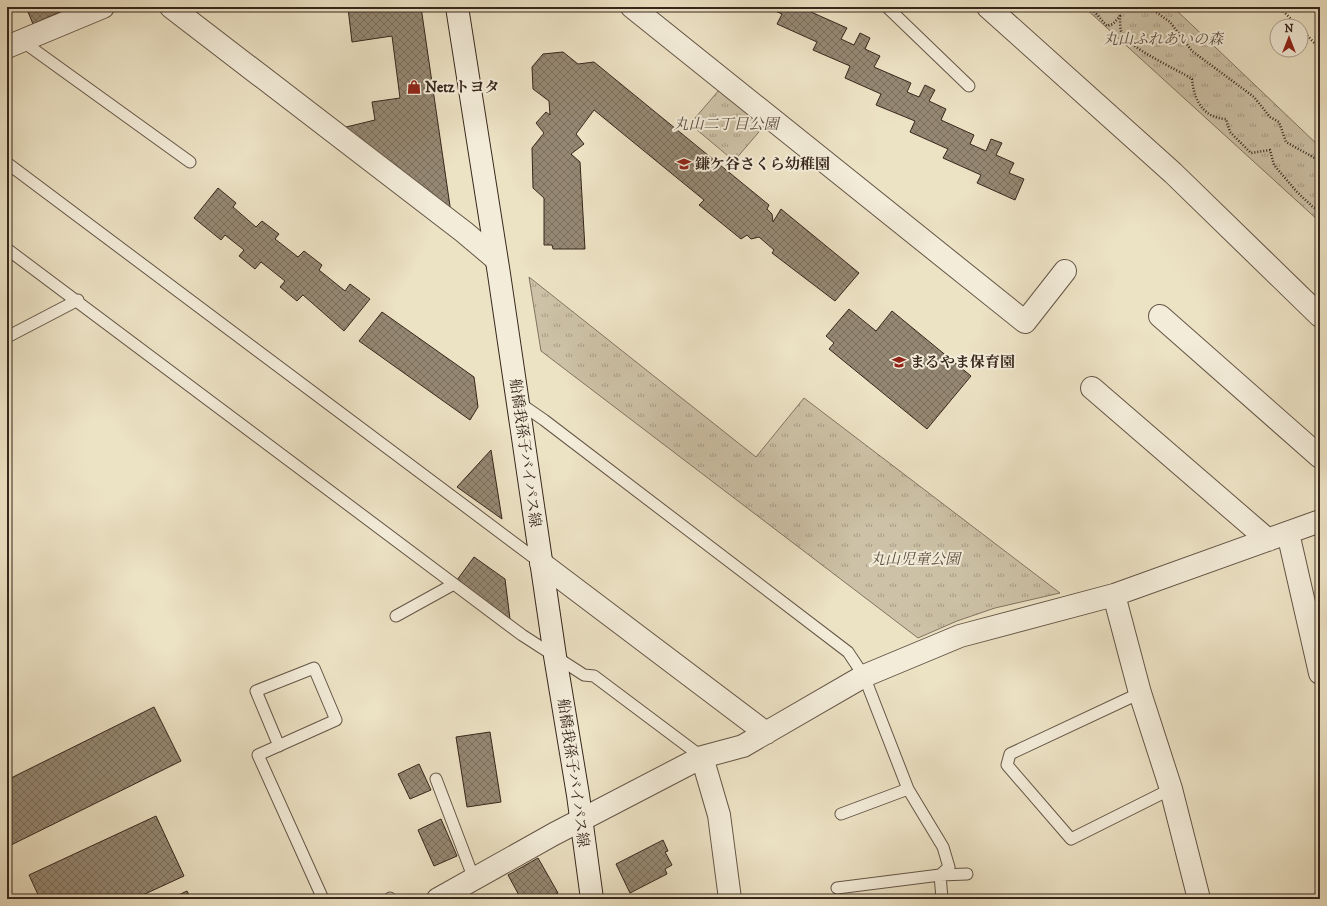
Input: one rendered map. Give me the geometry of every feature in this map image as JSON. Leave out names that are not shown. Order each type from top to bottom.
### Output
[{"type":"street","points":[[14,44],[103,7]]},
{"type":"street","points":[[171,7],[464,232],[496,259]]},
{"type":"street","name":"船橋我孫子バイパス線","points":[[457,7],[555,656],[578,795],[580,821],[592,899]]},
{"type":"street","points":[[632,7],[1025,322],[1065,271]]},
{"type":"street","points":[[988,7],[1172,174],[1320,316]]},
{"type":"street","points":[[1160,316],[1320,457]]},
{"type":"street","points":[[1092,388],[1268,540]]},
{"type":"street","points":[[438,899],[580,821],[702,757],[742,746],[864,676],[960,636],[1114,595],[1320,521]]},
{"type":"street","points":[[1288,533],[1320,673]]},
{"type":"street","points":[[541,563],[766,733]]},
{"type":"street","points":[[1114,595],[1140,693],[1171,789],[1199,899]]},
{"type":"street","points":[[702,757],[719,815],[730,899]]},
{"type":"lane","points":[[887,7],[969,86]]},
{"type":"lane","points":[[14,44],[190,162]]},
{"type":"lane","points":[[7,163],[541,563]]},
{"type":"lane","points":[[7,249],[78,300],[522,635],[584,675],[594,676],[702,757]]},
{"type":"lane","points":[[7,337],[78,300]]},
{"type":"lane","points":[[517,402],[544,420],[848,652],[864,676],[908,789],[943,846],[950,867],[940,875]]},
{"type":"lane","points":[[396,616],[454,584]]},
{"type":"lane","points":[[279,746],[256,692],[314,668],[336,720],[279,746],[258,755],[323,899]]},
{"type":"lane","points":[[1140,693],[1010,754],[1008,765],[1071,839],[1171,789]]},
{"type":"lane","points":[[436,779],[474,879]]},
{"type":"lane","points":[[841,814],[908,789]]},
{"type":"lane","points":[[837,888],[940,875],[967,874]]},
{"type":"lane","points":[[940,875],[942,899]]},
{"type":"path","points":[[1090,7],[1107,26],[1113,24],[1120,16],[1121,32],[1132,45],[1173,69],[1192,78],[1195,97],[1202,108],[1216,118],[1226,119],[1230,132],[1250,153],[1270,150],[1274,165],[1313,208],[1320,211]]},
{"type":"path","points":[[1149,7],[1170,22],[1192,51],[1254,97],[1270,117],[1279,122],[1286,142],[1320,161]]},
{"type":"path","points":[[1279,7],[1290,18]]},
{"type":"path","points":[[1309,38],[1320,49]]},
{"type":"green space","name":"丸山ふれあいの森","points":[[1084,7],[1173,7],[1320,147],[1320,222]]},
{"type":"green space","name":"丸山二丁目公園","points":[[719,90],[764,126],[734,161],[690,124]]},
{"type":"green space","name":"丸山児童公園","points":[[529,277],[756,457],[804,398],[1060,593],[995,608],[957,621],[918,638],[541,351]]},
{"type":"building","points":[[26,7],[71,7],[33,24]]},
{"type":"building","points":[[421,7],[451,213],[342,128],[375,120],[372,102],[400,98],[392,36],[352,42],[348,8]]},
{"type":"building","points":[[766,7],[813,7],[811,12],[847,28],[841,39],[854,45],[860,33],[870,38],[865,49],[880,56],[874,67],[911,83],[907,92],[919,97],[925,85],[935,90],[929,101],[946,109],[941,120],[974,135],[970,144],[986,151],[991,139],[1002,143],[996,155],[1014,163],[1009,173],[1024,179],[1015,200],[977,183],[981,175],[943,158],[948,149],[910,132],[915,121],[876,105],[881,94],[845,78],[850,66],[813,50],[817,42],[777,24],[782,14]]},
{"type":"building","points":[[563,52],[578,64],[594,62],[769,205],[767,209],[772,214],[773,222],[781,209],[859,273],[835,301],[772,253],[774,250],[759,237],[751,239],[747,235],[741,239],[699,205],[704,200],[594,110],[576,134],[584,144],[571,154],[580,162],[585,249],[553,249],[552,245],[544,245],[544,198],[533,188],[532,148],[544,133],[536,123],[546,112],[550,115],[549,101],[533,89],[532,67],[543,54]]},
{"type":"building","points":[[218,188],[236,203],[233,207],[256,227],[262,221],[279,234],[275,239],[298,257],[304,251],[322,265],[319,270],[345,291],[350,284],[370,299],[344,331],[303,295],[297,301],[280,287],[285,281],[261,262],[255,269],[239,256],[244,250],[225,235],[221,240],[194,218]]},
{"type":"building","points":[[849,309],[876,331],[892,311],[971,376],[927,429],[829,349],[834,343],[826,336]]},
{"type":"building","points":[[382,312],[474,377],[478,407],[470,420],[359,341]]},
{"type":"building","points":[[491,450],[502,519],[457,487]]},
{"type":"building","points":[[474,557],[505,579],[510,619],[457,580]]},
{"type":"building","points":[[154,707],[181,761],[7,847],[7,780]]},
{"type":"building","points":[[490,732],[501,802],[467,807],[456,737]]},
{"type":"building","points":[[419,764],[431,790],[410,799],[398,774]]},
{"type":"building","points":[[156,816],[184,876],[134,899],[40,899],[29,875]]},
{"type":"building","points":[[441,819],[457,856],[434,866],[418,830]]},
{"type":"building","points":[[663,840],[668,851],[665,852],[672,865],[665,869],[667,874],[630,893],[616,864]]},
{"type":"building","points":[[538,858],[558,893],[548,899],[521,899],[508,875]]},
{"type":"building","points":[[187,891],[191,899],[170,899]]},
{"type":"place","name":"Netzトヨタ","points":[[414,87]]},
{"type":"place","name":"鎌ケ谷さくら幼稚園","points":[[684,164]]},
{"type":"place","name":"まるやま保育園","points":[[899,362]]}]
